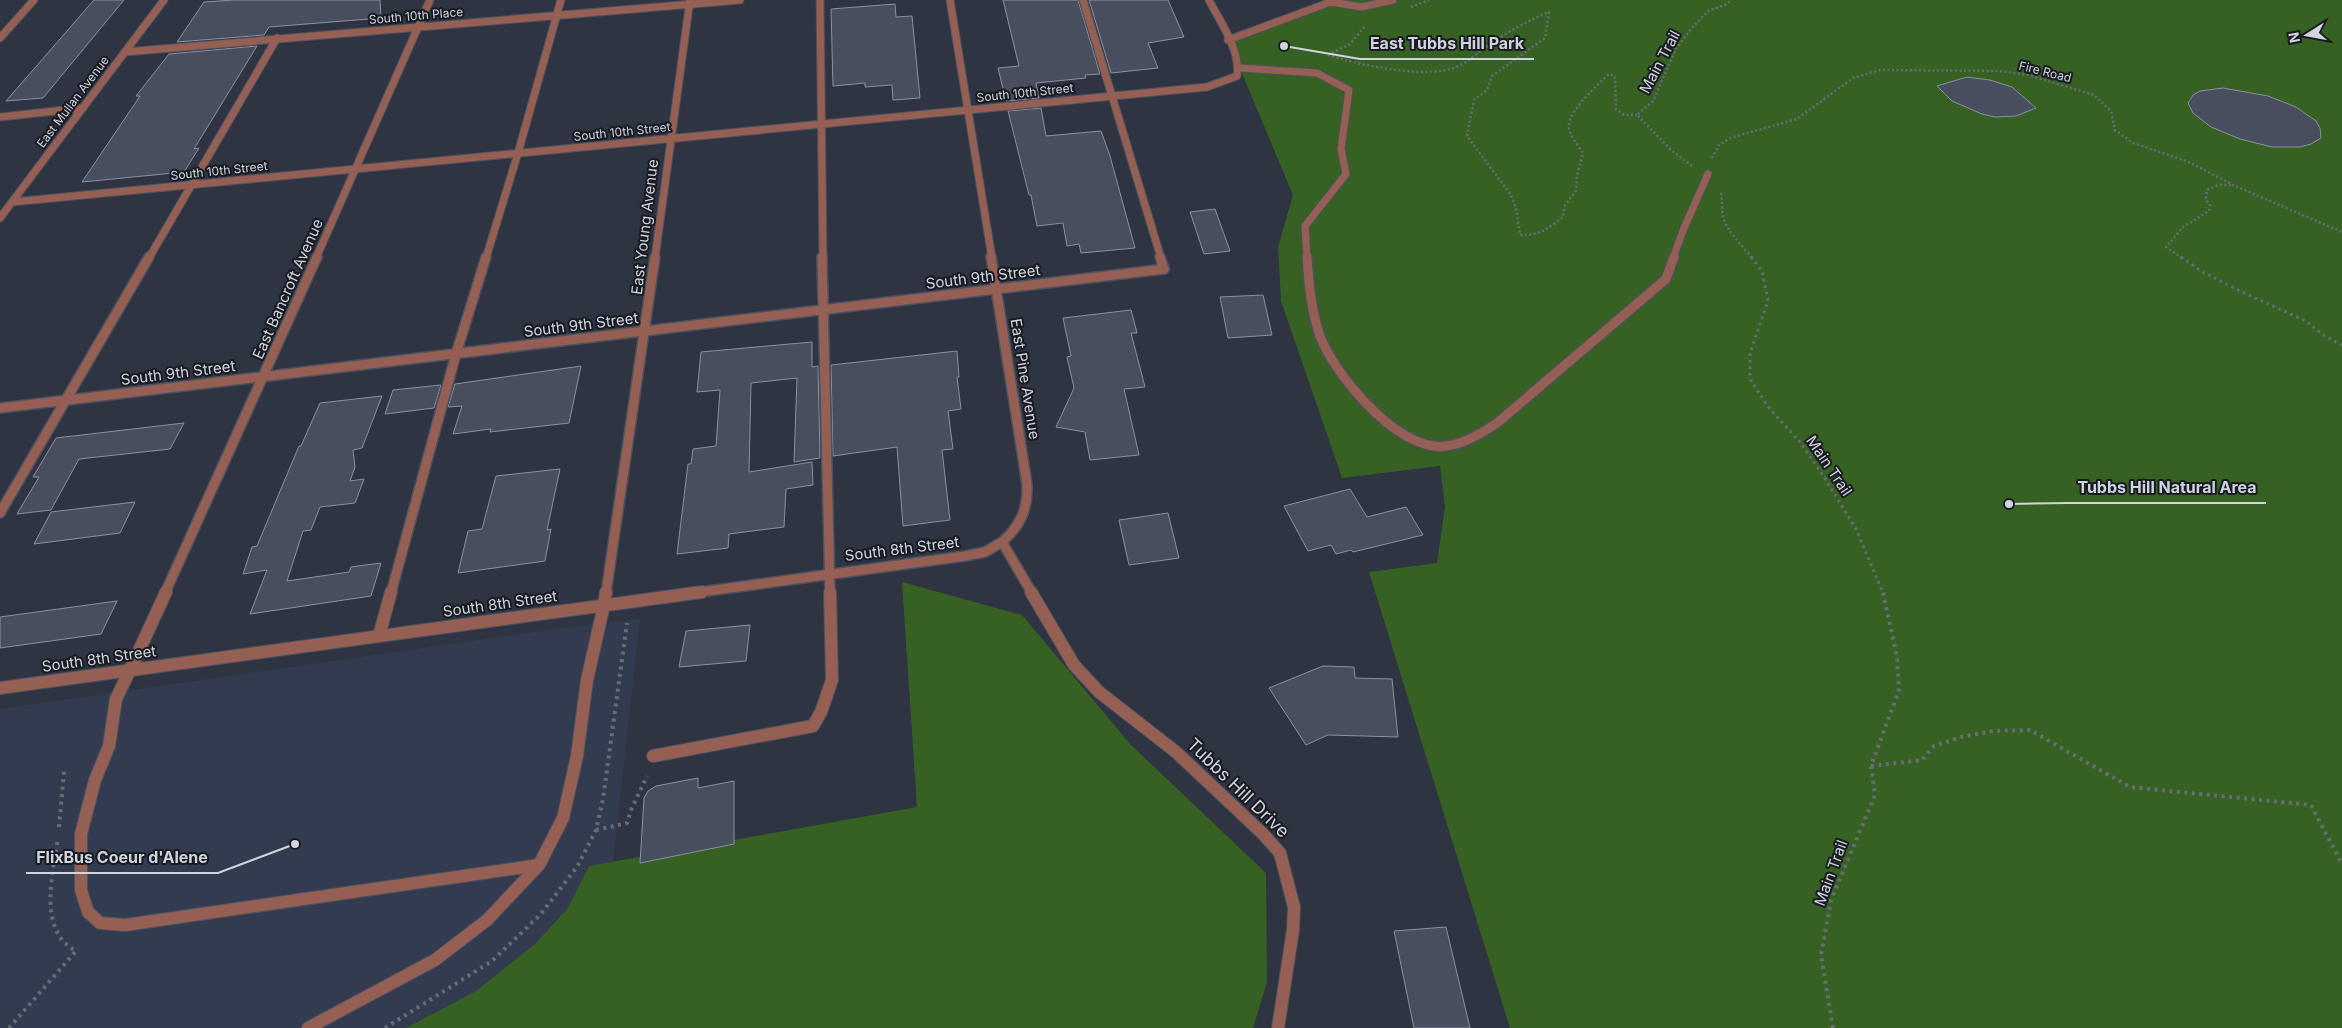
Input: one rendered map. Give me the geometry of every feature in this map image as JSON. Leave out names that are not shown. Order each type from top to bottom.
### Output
[{"type":"street","points":[[0,38],[34,0]]},
{"type":"street","name":"East Mullan Avenue","points":[[0,218],[164,0]]},
{"type":"street","name":"East Bancroft Avenue","points":[[430,0],[264,376],[116,699],[109,746],[95,780],[81,834],[81,890],[88,912],[100,923],[126,925],[539,865]]},
{"type":"street","points":[[379,636],[456,354],[518,153],[561,0]]},
{"type":"street","name":"South 10th Place","points":[[124,52],[556,16],[689,2],[740,0]]},
{"type":"street","points":[[654,756],[813,726],[821,712],[832,680],[823,309],[820,0]]},
{"type":"street","name":"East Pine Avenue","points":[[950,0],[1021,441],[1028,502],[1025,518],[1016,532],[1002,542]]},
{"type":"street","points":[[1083,0],[1112,96]]},
{"type":"street","points":[[1209,0],[1239,68],[1317,73],[1349,90],[1340,149],[1346,166],[1346,174],[1306,226],[1308,280],[1320,337],[1334,360],[1359,395],[1396,430],[1414,441],[1434,446],[1454,444],[1475,438],[1497,423],[1666,278],[1684,228],[1708,174]]},
{"type":"street","points":[[1228,40],[1333,1],[1350,7],[1367,7],[1393,0]]},
{"type":"street","name":"East Young Avenue","points":[[308,1028],[436,960],[487,920],[539,865],[563,818],[577,756],[592,653],[604,605],[645,331],[689,2]]},
{"type":"street","points":[[0,514],[277,38]]},
{"type":"street","name":"South 10th Street","points":[[12,202],[1207,87],[1233,78],[1236,76],[1239,68]]},
{"type":"street","name":"South 9th Street","points":[[0,408],[1164,269],[1112,96]]},
{"type":"street","points":[[0,117],[83,108]]},
{"type":"street","name":"South 8th Street","points":[[0,688],[830,573],[966,556],[985,552],[1002,542]]},
{"type":"street","name":"Tubbs Hill Drive","points":[[1002,542],[1074,665],[1099,692],[1176,752],[1263,834],[1280,853],[1294,907],[1293,930],[1278,1028]]},
{"type":"path","points":[[1402,10],[1429,0]]},
{"type":"path","name":"Main Trail","points":[[1731,0],[1727,4],[1708,11],[1691,29],[1676,49],[1653,101],[1637,115],[1670,149],[1689,164],[1708,174],[1720,187],[1724,203],[1723,216],[1730,230],[1762,271],[1768,302],[1750,353],[1750,379],[1769,408],[1800,442],[1822,474],[1856,529],[1886,597],[1897,657],[1900,690],[1871,766],[1875,795],[1831,900],[1821,955],[1833,1028]]},
{"type":"path","points":[[1372,22],[1365,26],[1350,44],[1328,55],[1352,64],[1394,70],[1457,67],[1531,18],[1550,12],[1545,38],[1492,76],[1486,90],[1474,100],[1467,128],[1467,136],[1511,194],[1517,207],[1520,235],[1534,236],[1543,232],[1563,217],[1566,205],[1574,196],[1576,176],[1584,159],[1583,153],[1570,131],[1569,124],[1588,92],[1609,74],[1613,75],[1615,78],[1616,109],[1624,115],[1637,115]]},
{"type":"path","name":"Fire Road","points":[[1708,174],[1713,154],[1730,138],[1797,119],[1854,78],[1880,70],[1991,71],[2028,75],[2094,95],[2111,111],[2116,130],[2133,143],[2180,158],[2234,185],[2342,232]]},
{"type":"path","points":[[2234,185],[2218,185],[2207,190],[2206,199],[2210,205],[2210,211],[2183,227],[2166,247],[2201,271],[2262,302],[2306,321],[2323,335],[2342,345]]},
{"type":"path","points":[[1871,766],[1922,760],[1934,746],[1961,737],[1993,731],[2030,730],[2130,787],[2312,805],[2342,864]]},
{"type":"path","points":[[596,830],[627,823],[629,814],[643,788],[654,756]]},
{"type":"path","points":[[9,1028],[76,951],[62,942],[53,923],[51,907],[64,770]]},
{"type":"shaded area","points":[[640,619],[613,862],[589,866],[568,908],[536,943],[476,991],[406,1028],[0,1028],[0,709],[562,628]]},
{"type":"green space","points":[[1336,0],[2342,0],[2342,1028],[1510,1028],[1369,572],[1437,563],[1445,507],[1440,466],[1342,478],[1281,301],[1278,247],[1293,195],[1228,40]]},
{"type":"green space","points":[[902,582],[1022,615],[1131,745],[1266,873],[1267,982],[1253,1028],[406,1028],[476,991],[536,943],[568,908],[589,866],[917,807]]},
{"type":"building","points":[[94,0],[124,0],[43,98],[6,101]]},
{"type":"building","points":[[234,0],[380,0],[381,18],[269,27],[264,35],[177,42],[204,2]]},
{"type":"building","points":[[1003,0],[1078,0],[1100,74],[1085,75],[1086,78],[1036,83],[1039,98],[1006,101],[998,68],[1019,66]]},
{"type":"building","points":[[1089,0],[1168,0],[1184,37],[1148,43],[1158,68],[1111,73]]},
{"type":"building","points":[[895,4],[896,17],[912,16],[920,98],[893,100],[892,85],[865,87],[865,83],[833,86],[831,9]]},
{"type":"building","points":[[257,46],[194,149],[199,148],[184,172],[82,182],[140,96],[136,96],[169,54]]},
{"type":"building","points":[[1967,77],[1990,80],[2012,87],[2036,108],[2016,116],[1995,117],[1982,114],[1952,101],[1937,86]]},
{"type":"building","points":[[2223,88],[2268,96],[2296,107],[2316,121],[2320,128],[2321,138],[2311,144],[2300,147],[2272,147],[2240,139],[2211,127],[2193,113],[2188,103],[2193,95],[2200,91]]},
{"type":"building","points":[[1041,108],[1046,136],[1101,131],[1110,156],[1135,248],[1081,253],[1079,244],[1067,246],[1063,223],[1037,226],[1031,195],[1029,195],[1008,111]]},
{"type":"building","points":[[1215,209],[1230,251],[1204,254],[1190,212]]},
{"type":"building","points":[[1263,295],[1272,335],[1228,338],[1220,297]]},
{"type":"building","points":[[1131,310],[1137,333],[1131,333],[1145,387],[1124,389],[1139,455],[1090,460],[1085,432],[1056,427],[1074,388],[1067,357],[1071,356],[1063,318]]},
{"type":"building","points":[[812,342],[812,367],[818,366],[820,458],[794,462],[797,378],[751,383],[749,472],[812,462],[813,485],[786,489],[784,527],[729,534],[728,548],[677,554],[688,464],[691,464],[693,449],[716,446],[720,390],[697,392],[701,352]]},
{"type":"building","points":[[957,351],[959,377],[957,377],[961,409],[948,411],[953,449],[942,450],[950,520],[903,526],[897,447],[833,456],[831,365]]},
{"type":"building","points":[[581,366],[569,423],[490,432],[491,429],[453,434],[462,406],[448,407],[455,384]]},
{"type":"building","points":[[441,385],[434,408],[385,414],[393,390]]},
{"type":"building","points":[[382,396],[362,448],[353,450],[355,467],[350,481],[364,479],[355,503],[320,507],[311,530],[303,531],[287,581],[349,572],[351,567],[381,563],[371,596],[250,614],[267,570],[243,574],[252,547],[257,546],[299,446],[301,446],[320,403]]},
{"type":"building","points":[[184,423],[170,449],[79,459],[51,510],[17,514],[39,477],[33,477],[56,438]]},
{"type":"building","points":[[560,469],[547,530],[551,529],[545,561],[458,573],[468,531],[482,529],[496,476]]},
{"type":"building","points":[[1350,489],[1367,517],[1406,507],[1423,535],[1353,552],[1351,550],[1336,554],[1331,545],[1308,551],[1284,506]]},
{"type":"building","points":[[135,502],[120,533],[34,544],[51,512]]},
{"type":"building","points":[[1168,513],[1179,558],[1129,565],[1119,520]]},
{"type":"building","points":[[117,601],[101,634],[0,648],[0,617]]},
{"type":"building","points":[[750,625],[746,661],[679,667],[686,631]]},
{"type":"building","points":[[1323,666],[1354,667],[1355,678],[1392,679],[1398,737],[1328,735],[1306,745],[1269,688]]},
{"type":"building","points":[[698,778],[698,788],[734,781],[734,844],[640,863],[644,798],[648,791],[656,786]]},
{"type":"building","points":[[1446,927],[1470,1028],[1414,1028],[1394,931]]},
{"type":"place","name":"East Tubbs Hill Park","points":[[1284,46]]},
{"type":"place","name":"Tubbs Hill Natural Area","points":[[2009,504]]},
{"type":"place","name":"FlixBus Coeur d'Alene","points":[[295,844]]}]
